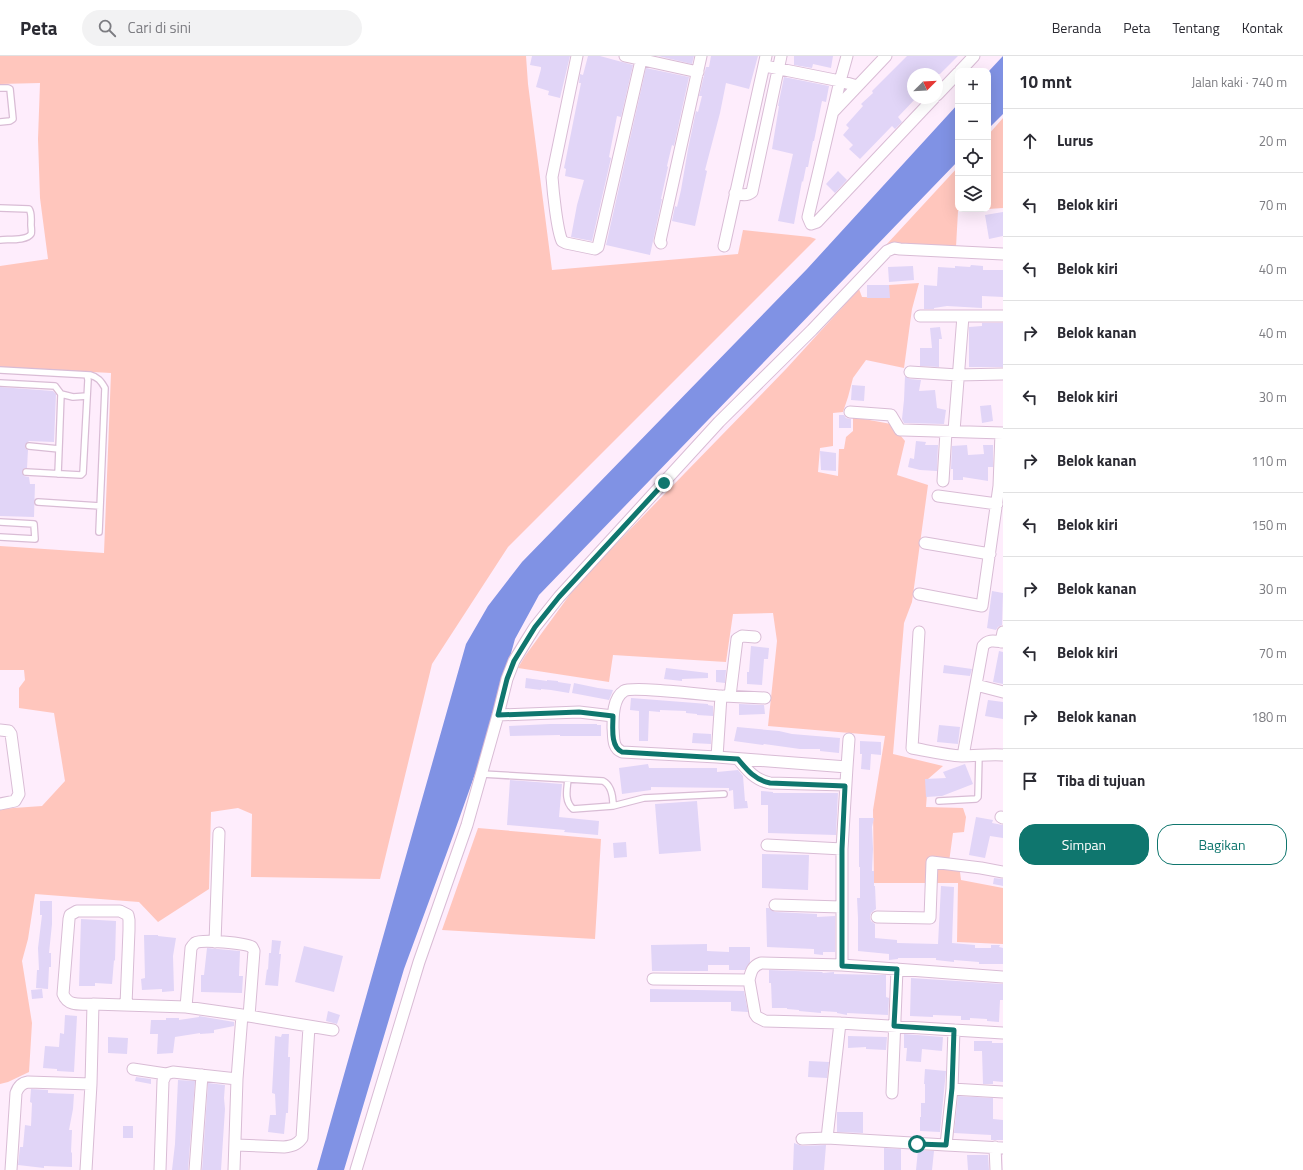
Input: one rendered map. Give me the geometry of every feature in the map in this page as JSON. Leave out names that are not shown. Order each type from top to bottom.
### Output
[{"type":"street","points":[[577,56],[552,177],[559,230],[562,241],[595,249],[598,247],[641,58]]},
{"type":"street","points":[[625,56],[641,58],[698,72]]},
{"type":"street","points":[[661,243],[660,241],[701,56]]},
{"type":"street","points":[[735,194],[749,195],[752,192],[780,56]]},
{"type":"street","points":[[847,56],[808,217],[812,224],[816,222],[928,104]]},
{"type":"street","points":[[832,113],[886,56]]},
{"type":"street","points":[[963,68],[974,56]]},
{"type":"street","points":[[724,246],[765,61],[778,68],[857,86]]},
{"type":"street","points":[[943,89],[955,76]]},
{"type":"street","points":[[356,1170],[419,962],[467,825],[507,679],[514,661],[535,627],[559,597],[719,422],[792,351],[884,253],[889,250],[900,248],[1003,254]]},
{"type":"street","points":[[920,316],[1003,316]]},
{"type":"street","points":[[943,481],[958,375],[963,316]]},
{"type":"street","points":[[910,372],[958,375],[1003,374]]},
{"type":"street","points":[[850,412],[891,415],[900,430],[1002,433],[997,504],[982,606],[919,594]]},
{"type":"street","points":[[938,496],[997,504]]},
{"type":"street","points":[[925,543],[990,554]]},
{"type":"street","points":[[919,632],[912,748],[942,754],[963,756],[979,754],[1003,755]]},
{"type":"street","points":[[717,757],[726,696],[737,639],[742,636],[755,637]]},
{"type":"street","points":[[963,756],[983,646],[990,640],[1002,639]]},
{"type":"street","points":[[976,685],[1003,692]]},
{"type":"street","points":[[765,698],[628,689],[620,694],[617,699],[613,716],[614,744],[619,750],[625,752],[717,757],[847,767]]},
{"type":"street","points":[[498,715],[579,712],[613,716]]},
{"type":"street","points":[[0,730],[9,730],[11,734],[19,794],[15,801],[0,804]]},
{"type":"street","points":[[842,966],[842,849],[849,739]]},
{"type":"street","points":[[738,759],[753,776],[763,782],[845,786]]},
{"type":"street","points":[[215,942],[219,833]]},
{"type":"street","points":[[768,845],[842,849]]},
{"type":"street","points":[[877,917],[930,918],[932,862],[1003,872]]},
{"type":"street","points":[[774,905],[841,907]]},
{"type":"street","points":[[126,1005],[129,930],[128,915],[120,911],[77,911],[70,914],[63,994],[65,999],[71,1003],[93,1004],[186,1007],[246,1015],[333,1030]]},
{"type":"street","points":[[186,1007],[191,948],[193,944],[198,942],[215,942],[246,944],[252,947],[253,955],[237,1079],[234,1170]]},
{"type":"street","points":[[1003,977],[897,969],[762,962],[754,966],[751,970],[749,980],[755,1014],[761,1020],[765,1021],[840,1023],[1003,1033]]},
{"type":"street","points":[[892,1094],[897,969]]},
{"type":"street","points":[[653,979],[749,980]]},
{"type":"street","points":[[86,1170],[91,1084],[93,1004]]},
{"type":"street","points":[[827,1138],[840,1023]]},
{"type":"street","points":[[236,1145],[284,1147],[297,1144],[302,1138],[309,1027]]},
{"type":"street","points":[[946,1145],[952,1088],[954,1030]]},
{"type":"street","points":[[133,1069],[166,1074],[173,1072],[237,1079]]},
{"type":"street","points":[[160,1170],[164,1081],[166,1074]]},
{"type":"street","points":[[195,1170],[202,1075]]},
{"type":"street","points":[[11,1170],[16,1093],[20,1086],[28,1082],[91,1084]]},
{"type":"street","points":[[952,1088],[1003,1092]]},
{"type":"street","points":[[802,1138],[827,1138],[999,1148],[996,1170]]},
{"type":"lane","points":[[0,88],[8,88],[10,90],[13,119],[10,121],[0,122]]},
{"type":"lane","points":[[0,208],[29,209],[31,211],[32,231],[29,236],[23,239],[0,240]]},
{"type":"lane","points":[[0,370],[87,374],[96,376],[101,381],[105,388],[99,532]]},
{"type":"lane","points":[[26,472],[81,475],[88,380],[87,374]]},
{"type":"lane","points":[[0,383],[55,386],[61,394],[58,474]]},
{"type":"lane","points":[[61,394],[87,396]]},
{"type":"lane","points":[[29,446],[60,449]]},
{"type":"lane","points":[[38,502],[100,506]]},
{"type":"lane","points":[[0,522],[34,524],[35,539],[0,537]]},
{"type":"lane","points":[[939,801],[976,799],[980,795],[979,754]]},
{"type":"lane","points":[[482,774],[603,781],[606,782],[610,789],[613,806]]},
{"type":"lane","points":[[568,778],[567,800],[573,809],[613,806],[644,798],[724,794]]},
{"type":"shaded area","points":[[0,56],[526,56],[528,84],[552,270],[738,254],[743,230],[810,237],[816,239],[508,547],[432,664],[380,879],[251,877],[252,814],[238,808],[211,812],[209,889],[158,922],[139,902],[35,894],[28,939],[22,961],[32,1023],[29,1072],[8,1082],[0,1084],[0,809],[42,806],[65,781],[54,713],[19,708],[19,688],[25,680],[24,670],[0,670],[0,546],[104,553],[111,373],[0,367],[0,266],[48,259],[40,198],[38,139],[40,83],[0,84]]},
{"type":"shaded area","points":[[1003,118],[1003,208],[991,209],[991,132]]},
{"type":"shaded area","points":[[955,170],[955,212],[958,212],[956,247],[886,245]]},
{"type":"shaded area","points":[[919,283],[912,309],[904,368],[866,360],[853,378],[843,412],[833,413],[833,446],[820,448],[818,472],[838,476],[839,449],[844,449],[846,437],[853,431],[853,417],[891,424],[905,441],[897,475],[928,485],[912,602],[904,623],[893,754],[943,766],[928,779],[926,807],[963,808],[966,817],[964,832],[953,833],[949,862],[959,864],[961,880],[1003,888],[1003,944],[957,942],[958,883],[874,883],[873,810],[885,736],[768,726],[777,641],[773,613],[733,614],[726,662],[613,655],[609,682],[518,668],[525,656],[579,582],[786,369],[859,289],[862,297],[889,298],[889,285]]},
{"type":"shaded area","points":[[478,828],[601,839],[595,939],[442,930]]},
{"type":"water","points":[[1003,56],[1003,114],[991,126],[991,104],[991,69]]},
{"type":"water","points":[[955,107],[955,164],[539,595],[515,639],[486,743],[404,969],[344,1170],[317,1170],[466,644],[488,606],[522,562],[807,269]]},
{"type":"building","points":[[532,56],[570,56],[560,98],[548,95],[549,91],[536,87],[541,67],[530,65]]},
{"type":"building","points":[[588,56],[600,56],[633,65],[621,117],[617,116],[609,157],[611,158],[592,241],[571,237],[577,205],[584,180],[565,176],[566,169],[564,168],[581,83],[579,83],[580,74],[583,75]]},
{"type":"building","points":[[658,56],[694,56],[692,64]]},
{"type":"building","points":[[711,56],[758,56],[749,89],[726,83],[720,113],[705,170],[707,171],[695,226],[672,221],[675,206],[677,207],[681,190],[696,111],[698,112],[702,96],[699,96],[706,67],[709,67]]},
{"type":"building","points":[[794,56],[833,56],[831,68],[813,64],[812,68],[794,65]]},
{"type":"building","points":[[907,56],[958,56],[943,71],[943,68],[907,68],[907,104],[910,104],[898,117],[902,122],[895,129],[892,126],[860,159],[849,149],[853,145],[843,135],[849,128],[846,125],[863,106],[861,104],[873,93],[872,91]]},
{"type":"building","points":[[646,68],[689,77],[674,146],[672,145],[667,166],[662,199],[650,255],[606,245]]},
{"type":"building","points":[[784,77],[829,86],[826,102],[822,101],[808,167],[806,167],[803,182],[802,181],[794,224],[778,221],[793,154],[772,149]]},
{"type":"building","points":[[838,171],[847,180],[835,193],[826,184]]},
{"type":"building","points":[[1003,212],[1003,236],[989,239],[985,215]]},
{"type":"building","points":[[971,265],[983,266],[983,270],[1003,270],[1003,297],[982,296],[982,308],[947,306],[934,309],[924,309],[924,285],[937,286],[938,267],[955,268],[955,266],[970,267]]},
{"type":"building","points":[[913,266],[914,280],[889,282],[888,267]]},
{"type":"building","points":[[867,285],[889,285],[890,298],[867,298]]},
{"type":"building","points":[[982,323],[1003,323],[1003,367],[969,367],[969,327],[982,326]]},
{"type":"building","points":[[940,327],[942,339],[939,339],[939,367],[920,366],[920,348],[932,348],[930,328]]},
{"type":"building","points":[[905,376],[910,379],[921,380],[919,391],[935,390],[937,408],[946,410],[944,424],[904,423],[902,419]]},
{"type":"building","points":[[852,385],[865,386],[864,401],[851,400]]},
{"type":"building","points":[[0,387],[53,391],[56,394],[54,442],[29,441],[25,445],[25,448],[28,450],[27,468],[24,468],[22,472],[24,476],[29,477],[30,484],[35,484],[34,517],[0,516]]},
{"type":"building","points":[[991,405],[993,421],[982,423],[980,406]]},
{"type":"building","points":[[839,415],[844,415],[846,418],[851,419],[851,428],[839,428]]},
{"type":"building","points":[[916,441],[926,442],[925,445],[938,445],[937,471],[920,470],[908,467],[910,458],[914,459]]},
{"type":"building","points":[[967,445],[968,455],[984,454],[983,445],[993,445],[993,467],[988,467],[988,481],[963,477],[963,480],[953,480],[953,469],[951,469],[952,446]]},
{"type":"building","points":[[820,451],[836,453],[836,471],[821,470]]},
{"type":"building","points":[[992,591],[1003,593],[1002,625],[996,630],[987,628]]},
{"type":"building","points":[[751,646],[769,648],[768,659],[764,659],[762,685],[747,684],[747,672],[749,672]]},
{"type":"building","points":[[999,651],[1003,652],[1003,684],[993,682]]},
{"type":"building","points":[[944,665],[972,669],[970,676],[943,673]]},
{"type":"building","points":[[666,668],[708,673],[708,678],[682,679],[682,681],[664,679]]},
{"type":"building","points":[[716,670],[726,670],[725,683],[716,682]]},
{"type":"building","points":[[526,678],[558,681],[571,684],[569,693],[525,688]]},
{"type":"building","points":[[574,683],[613,690],[609,700],[572,693]]},
{"type":"building","points":[[631,698],[708,704],[713,706],[713,716],[686,713],[686,711],[649,711],[648,741],[639,741],[639,711],[630,710]]},
{"type":"building","points":[[988,700],[1003,702],[1003,719],[985,716]]},
{"type":"building","points":[[739,704],[764,705],[765,714],[739,715]]},
{"type":"building","points":[[597,724],[601,725],[601,736],[510,736],[509,726]]},
{"type":"building","points":[[939,725],[960,727],[958,744],[937,742]]},
{"type":"building","points":[[737,727],[840,738],[839,753],[820,751],[820,749],[800,749],[734,741]]},
{"type":"building","points":[[693,733],[711,734],[711,744],[692,743]]},
{"type":"building","points":[[860,741],[881,742],[881,755],[871,754],[870,770],[861,769],[862,754],[860,754]]},
{"type":"building","points":[[648,764],[649,768],[717,768],[717,772],[738,770],[743,776],[745,801],[747,801],[748,808],[734,809],[733,790],[729,791],[729,788],[651,787],[651,790],[622,794],[619,768]]},
{"type":"building","points":[[965,764],[973,784],[942,796],[926,797],[925,779],[946,778],[943,772]]},
{"type":"building","points":[[510,780],[562,784],[559,817],[599,821],[598,835],[564,832],[565,830],[507,825]]},
{"type":"building","points":[[761,791],[773,793],[838,793],[836,835],[768,833],[768,805],[761,805]]},
{"type":"building","points":[[697,801],[701,851],[659,854],[655,804]]},
{"type":"building","points":[[976,817],[993,820],[992,823],[1003,825],[1003,838],[990,836],[985,858],[969,855]]},
{"type":"building","points":[[859,818],[874,818],[872,827],[872,871],[874,871],[876,909],[871,913],[870,917],[871,921],[875,924],[875,938],[897,940],[897,943],[938,944],[941,886],[954,887],[952,943],[975,945],[975,948],[991,948],[991,945],[1000,945],[999,947],[1003,948],[1003,964],[979,964],[979,962],[954,960],[954,962],[936,960],[936,958],[898,958],[889,960],[889,954],[858,951],[857,898],[860,898]]},
{"type":"building","points":[[626,842],[627,857],[614,858],[613,843]]},
{"type":"building","points":[[762,854],[809,855],[808,890],[762,888]]},
{"type":"building","points":[[994,878],[1003,879],[1003,886],[993,884]]},
{"type":"building","points":[[40,901],[52,901],[52,924],[49,953],[51,953],[51,967],[49,967],[48,989],[36,988],[37,970],[39,970],[38,948],[42,915],[40,915]]},
{"type":"building","points":[[766,908],[769,908],[775,912],[817,914],[817,917],[835,916],[835,952],[823,952],[823,955],[814,954],[814,949],[767,947]]},
{"type":"building","points":[[81,919],[116,921],[115,961],[114,960],[112,984],[95,983],[95,986],[79,986]]},
{"type":"building","points":[[144,935],[158,935],[176,938],[173,956],[174,991],[162,992],[162,989],[142,990],[141,979],[145,978]]},
{"type":"building","points":[[272,940],[281,941],[278,986],[265,985]]},
{"type":"building","points":[[707,944],[707,951],[729,952],[729,947],[750,947],[750,962],[745,970],[729,970],[729,965],[708,965],[708,971],[652,971],[651,945]]},
{"type":"building","points":[[304,946],[343,956],[334,992],[295,982]]},
{"type":"building","points":[[207,948],[240,951],[239,976],[243,976],[242,993],[201,992],[201,975],[204,975]]},
{"type":"building","points":[[769,970],[823,973],[834,972],[834,974],[886,975],[886,997],[889,998],[888,1015],[847,1013],[847,1015],[837,1012],[821,1011],[821,1013],[799,1011],[787,1008],[772,1008]]},
{"type":"building","points":[[911,978],[1003,984],[1003,1000],[1000,1000],[999,1022],[987,1021],[987,1019],[970,1018],[970,1020],[961,1020],[961,1016],[910,1016]]},
{"type":"building","points":[[42,989],[43,998],[32,999],[31,990]]},
{"type":"building","points":[[650,989],[744,991],[748,1012],[731,1011],[731,1002],[650,1002]]},
{"type":"building","points":[[328,1011],[340,1015],[337,1024],[326,1021]]},
{"type":"building","points":[[65,1015],[77,1016],[74,1072],[43,1068],[45,1046],[59,1047],[60,1033],[64,1034]]},
{"type":"building","points":[[199,1016],[234,1022],[234,1026],[214,1030],[214,1033],[200,1033],[175,1037],[173,1053],[157,1054],[158,1034],[150,1034],[151,1020],[179,1018],[179,1020]]},
{"type":"building","points":[[282,1034],[289,1034],[288,1057],[290,1057],[288,1113],[286,1113],[284,1134],[268,1132],[270,1115],[276,1115],[275,1094],[272,1093],[275,1036],[281,1037]]},
{"type":"building","points":[[904,1034],[943,1037],[942,1051],[922,1049],[921,1062],[906,1061],[907,1048],[904,1048]]},
{"type":"building","points":[[848,1036],[887,1037],[886,1050],[866,1049],[866,1047],[848,1048]]},
{"type":"building","points":[[108,1037],[128,1038],[127,1054],[108,1053]]},
{"type":"building","points":[[974,1041],[992,1041],[992,1043],[1003,1043],[1003,1082],[993,1081],[993,1084],[983,1084],[982,1051],[974,1051]]},
{"type":"building","points":[[809,1061],[829,1062],[827,1078],[808,1077]]},
{"type":"building","points":[[925,1069],[946,1071],[940,1132],[920,1131],[921,1103],[925,1103]]},
{"type":"building","points":[[136,1077],[151,1079],[151,1084],[135,1081]]},
{"type":"building","points":[[178,1080],[195,1081],[188,1170],[172,1170],[175,1144]]},
{"type":"building","points":[[208,1083],[225,1085],[221,1170],[202,1170]]},
{"type":"building","points":[[31,1089],[48,1090],[48,1093],[74,1094],[69,1130],[72,1130],[72,1167],[44,1166],[44,1168],[18,1165],[20,1147],[23,1147],[25,1125],[31,1126]]},
{"type":"building","points":[[958,1096],[993,1098],[993,1119],[1003,1120],[1003,1140],[991,1140],[991,1135],[954,1133]]},
{"type":"building","points":[[837,1112],[863,1112],[863,1133],[837,1132]]},
{"type":"building","points":[[123,1126],[133,1126],[133,1138],[123,1138]]},
{"type":"building","points":[[794,1143],[802,1146],[826,1145],[824,1170],[793,1170]]},
{"type":"building","points":[[884,1148],[901,1149],[901,1170],[884,1170]]},
{"type":"building","points":[[918,1150],[934,1151],[932,1170],[916,1170]]},
{"type":"building","points":[[967,1155],[988,1155],[989,1170],[968,1170]]},
{"type":"route","points":[[664,483],[559,597],[535,627],[514,661],[507,679],[498,715],[579,712],[613,716],[614,744],[617,749],[622,752],[738,759],[753,776],[763,782],[845,786],[841,907],[842,966],[897,969],[894,1026],[954,1030],[952,1088],[946,1145],[917,1144]]}]
